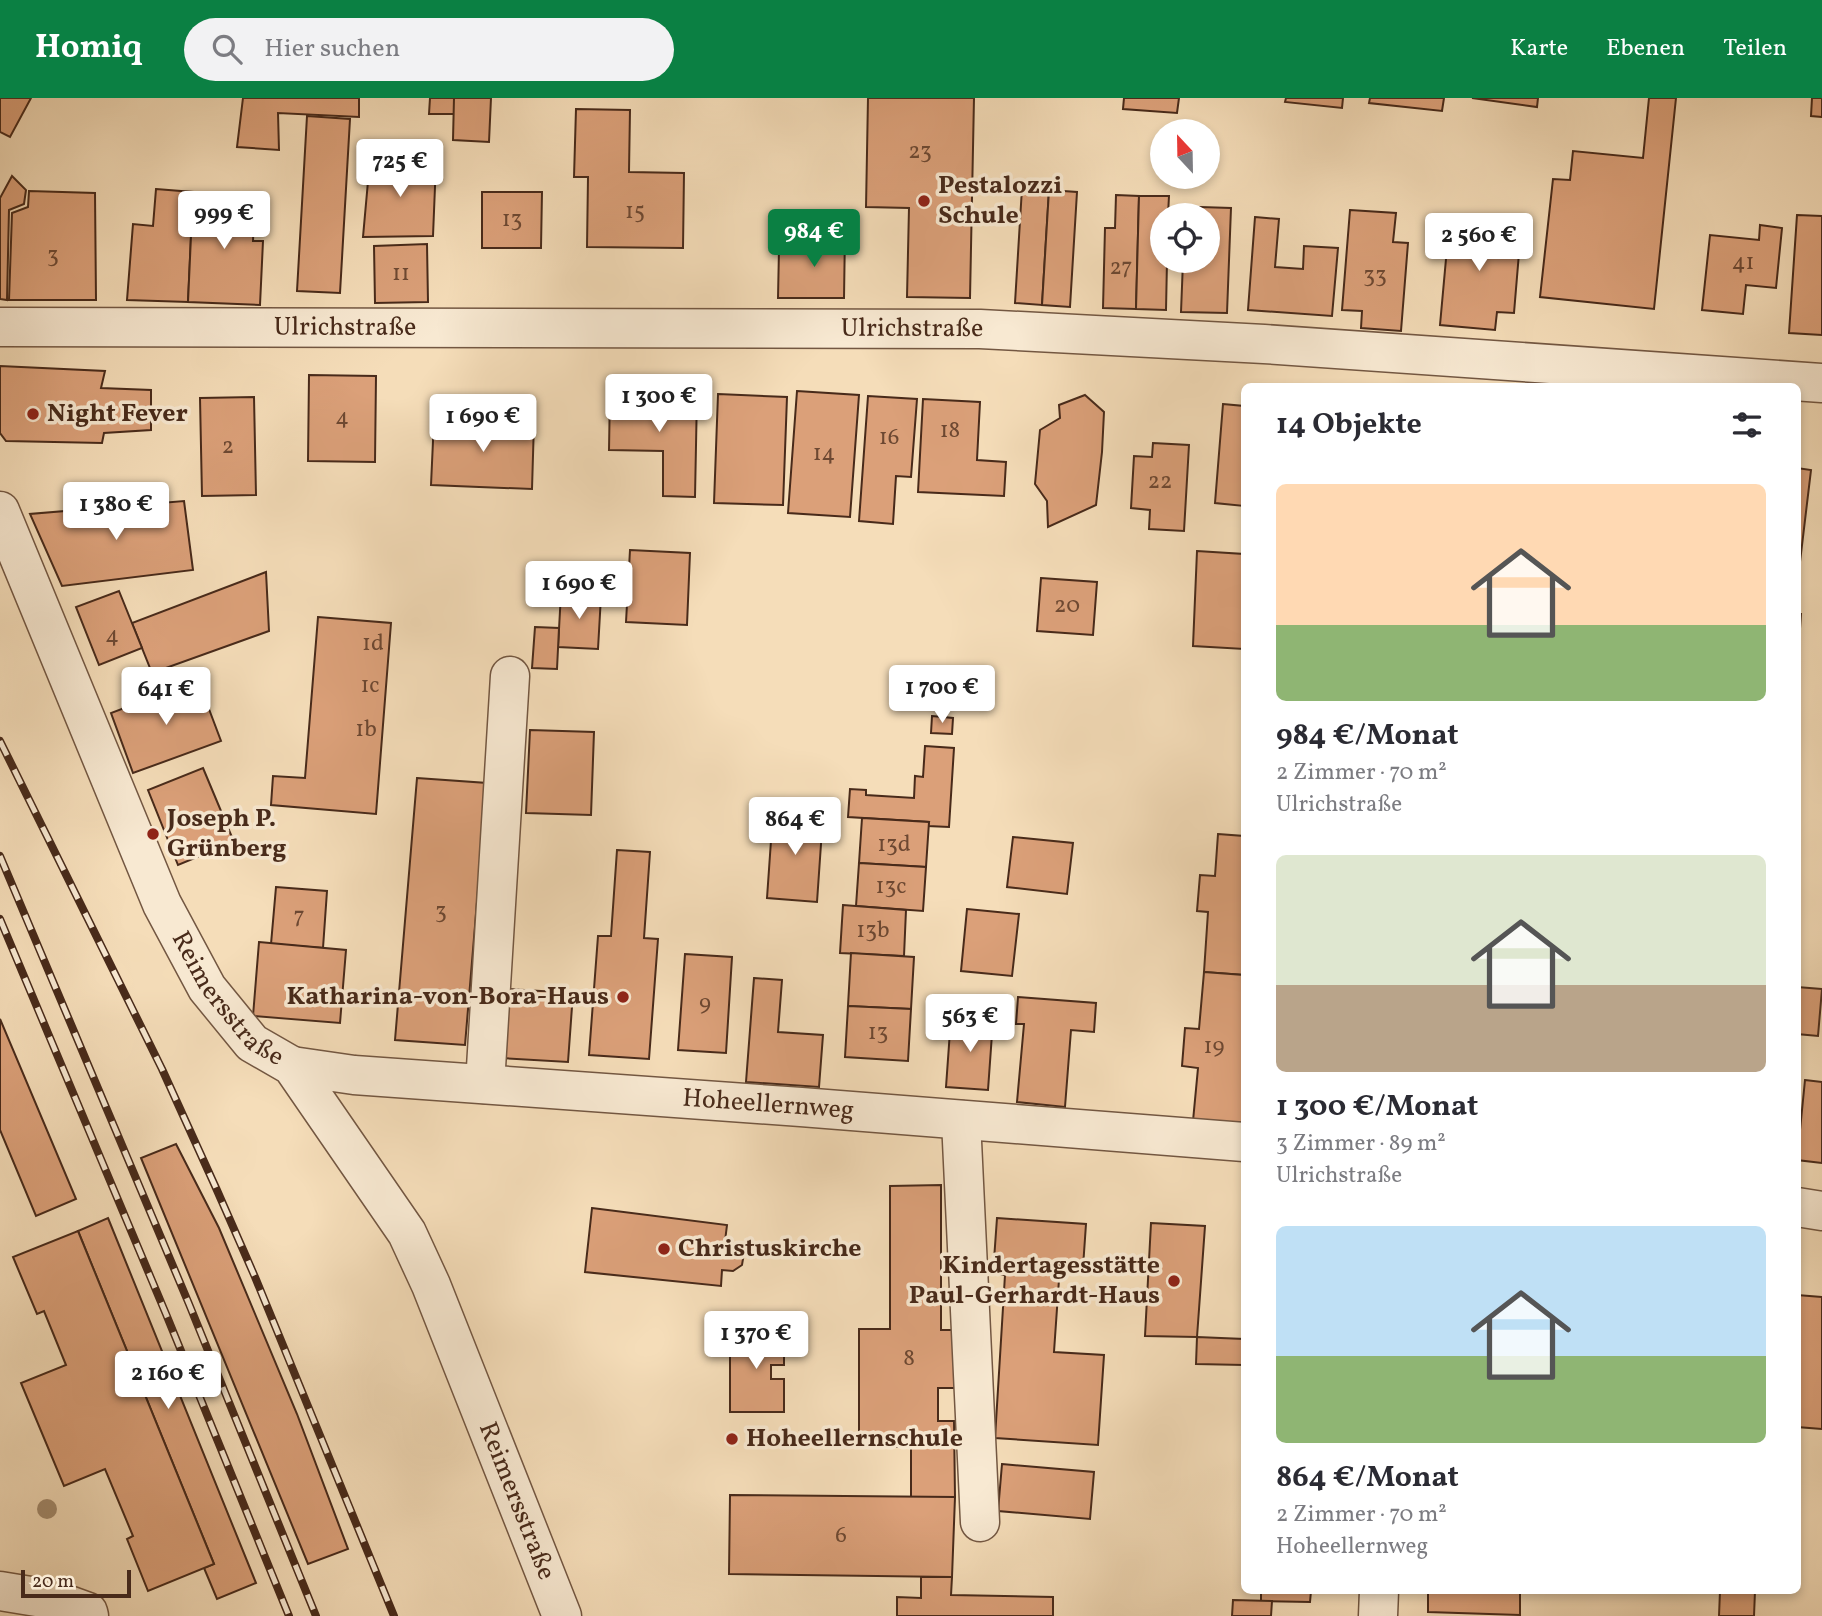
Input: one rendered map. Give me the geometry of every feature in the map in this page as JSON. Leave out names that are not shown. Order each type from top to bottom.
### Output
[{"type":"street","name":"Ulrichstraße","points":[[0,327],[980,328],[1277,345],[1822,383]]},
{"type":"street","name":"Reimersstraße","points":[[0,511],[162,904],[207,988],[252,1043],[292,1066],[407,1233],[431,1285],[562,1616]]},
{"type":"street","points":[[485,1084],[510,676]]},
{"type":"street","name":"Hoheellernweg","points":[[292,1066],[354,1075],[1241,1142]]},
{"type":"street","points":[[961,1120],[980,1522]]},
{"type":"street","points":[[1801,1208],[1822,1211]]},
{"type":"street","points":[[0,1591],[55,1600],[88,1612],[89,1616]]},
{"type":"street","points":[[1378,1616],[1379,1594]]},
{"type":"building","points":[[0,98],[31,98],[10,137],[0,132]]},
{"type":"building","points":[[243,98],[359,98],[359,117],[278,113],[279,150],[237,147]]},
{"type":"building","points":[[430,98],[454,98],[454,114],[429,114]]},
{"type":"building","points":[[454,98],[491,98],[489,142],[453,140]]},
{"type":"building","points":[[868,98],[974,98],[970,298],[907,297],[909,208],[866,207]]},
{"type":"building","points":[[1124,98],[1179,98],[1177,113],[1123,109]]},
{"type":"building","points":[[1286,98],[1343,98],[1342,108],[1285,102]]},
{"type":"building","points":[[1370,98],[1444,98],[1442,111],[1369,103]]},
{"type":"building","points":[[1472,98],[1538,98],[1537,107]]},
{"type":"building","points":[[1649,98],[1676,98],[1654,309],[1540,297],[1553,179],[1570,180],[1573,151],[1643,158]]},
{"type":"building","points":[[1812,98],[1822,98],[1822,117],[1811,116]]},
{"type":"building","points":[[576,109],[630,110],[629,172],[684,173],[683,248],[587,247],[588,177],[574,177]]},
{"type":"building","points":[[307,116],[350,119],[340,293],[297,291]]},
{"type":"building","points":[[370,159],[436,162],[433,236],[363,237]]},
{"type":"building","points":[[12,176],[26,190],[24,204],[9,210],[7,300],[0,299],[0,198]]},
{"type":"building","points":[[1022,188],[1049,190],[1042,305],[1015,303]]},
{"type":"building","points":[[156,189],[193,192],[188,302],[127,300],[133,224],[153,226]]},
{"type":"building","points":[[1049,190],[1077,192],[1070,307],[1042,305]]},
{"type":"building","points":[[29,191],[95,193],[96,300],[9,300],[12,213],[28,207]]},
{"type":"building","points":[[193,192],[255,196],[253,241],[263,241],[260,305],[188,302]]},
{"type":"building","points":[[482,192],[542,192],[541,248],[482,248]]},
{"type":"building","points":[[1116,195],[1139,196],[1136,309],[1103,308],[1105,228],[1115,228]]},
{"type":"building","points":[[1139,196],[1169,196],[1169,203],[1150,203],[1150,273],[1167,273],[1166,310],[1136,309]]},
{"type":"building","points":[[1220,208],[1231,208],[1227,313],[1181,312],[1183,273],[1220,273]]},
{"type":"building","points":[[1350,210],[1396,213],[1393,242],[1408,243],[1401,331],[1361,328],[1362,311],[1342,310]]},
{"type":"building","points":[[1450,215],[1510,220],[1508,240],[1520,241],[1514,313],[1497,312],[1495,330],[1440,325]]},
{"type":"building","points":[[1797,215],[1822,216],[1822,335],[1789,333]]},
{"type":"building","points":[[1255,217],[1279,219],[1275,267],[1303,269],[1304,246],[1338,248],[1332,316],[1248,310]]},
{"type":"building","points":[[1760,225],[1782,228],[1776,288],[1746,285],[1743,314],[1702,310],[1710,235],[1759,240]]},
{"type":"building","points":[[816,231],[845,231],[844,298],[778,298],[779,249],[816,250]]},
{"type":"building","points":[[427,244],[428,302],[375,303],[374,246]]},
{"type":"building","points":[[0,366],[105,371],[101,388],[151,390],[151,430],[104,433],[102,443],[6,441],[0,433]]},
{"type":"building","points":[[309,375],[376,376],[375,462],[308,461]]},
{"type":"building","points":[[797,391],[859,395],[850,517],[788,513]]},
{"type":"building","points":[[610,392],[697,394],[695,497],[663,496],[663,451],[609,450]]},
{"type":"building","points":[[718,394],[787,397],[783,505],[714,503]]},
{"type":"building","points":[[1085,395],[1104,412],[1096,505],[1048,527],[1047,501],[1035,484],[1040,430],[1060,418],[1059,405]]},
{"type":"building","points":[[868,396],[917,399],[911,477],[896,476],[893,524],[859,521]]},
{"type":"building","points":[[254,397],[256,495],[202,496],[200,398]]},
{"type":"building","points":[[923,399],[980,402],[977,460],[1006,462],[1004,496],[918,492]]},
{"type":"building","points":[[1223,404],[1241,406],[1241,506],[1215,503]]},
{"type":"building","points":[[434,419],[534,422],[532,489],[431,485]]},
{"type":"building","points":[[1153,443],[1189,445],[1184,531],[1149,529],[1150,510],[1131,508],[1134,456],[1152,457]]},
{"type":"building","points":[[1801,469],[1811,470],[1801,554]]},
{"type":"building","points":[[184,501],[193,570],[62,586],[30,514]]},
{"type":"building","points":[[630,550],[690,553],[687,625],[626,622]]},
{"type":"building","points":[[1197,551],[1241,554],[1241,649],[1193,646]]},
{"type":"building","points":[[266,572],[269,631],[152,673],[132,623]]},
{"type":"building","points":[[1041,578],[1097,582],[1093,635],[1037,631]]},
{"type":"building","points":[[119,591],[142,648],[99,665],[76,607]]},
{"type":"building","points":[[561,593],[601,596],[598,649],[558,647]]},
{"type":"building","points":[[318,617],[391,623],[376,814],[271,805],[273,776],[305,778]]},
{"type":"building","points":[[535,627],[559,628],[557,669],[532,668]]},
{"type":"building","points":[[198,680],[221,741],[133,773],[111,713]]},
{"type":"building","points":[[932,716],[953,718],[952,734],[931,733]]},
{"type":"building","points":[[530,730],[594,732],[591,815],[526,813]]},
{"type":"building","points":[[925,746],[954,748],[949,827],[928,826],[929,822],[848,817],[850,789],[866,790],[866,795],[914,798],[915,776],[923,777]]},
{"type":"building","points":[[203,768],[234,842],[178,865],[148,790]]},
{"type":"building","points":[[417,778],[487,783],[465,1045],[395,1040]]},
{"type":"building","points":[[773,812],[823,815],[817,902],[767,898]]},
{"type":"building","points":[[862,818],[929,822],[926,867],[859,863]]},
{"type":"building","points":[[1218,834],[1241,836],[1241,975],[1204,972],[1208,912],[1197,911],[1200,875],[1215,876]]},
{"type":"building","points":[[1013,837],[1073,843],[1067,894],[1007,887]]},
{"type":"building","name":"Katharina-von-Bora-Haus","points":[[617,850],[650,852],[644,938],[658,939],[649,1059],[589,1055],[598,936],[611,936]]},
{"type":"building","points":[[859,863],[926,867],[923,911],[856,906]]},
{"type":"building","points":[[276,887],[327,891],[323,948],[271,944]]},
{"type":"building","points":[[843,905],[906,910],[904,956],[840,953]]},
{"type":"building","points":[[967,909],[1019,914],[1012,976],[961,971]]},
{"type":"building","points":[[259,942],[346,950],[340,1023],[253,1016]]},
{"type":"building","points":[[851,953],[914,957],[911,1009],[848,1006]]},
{"type":"building","points":[[685,954],[732,957],[726,1053],[678,1050]]},
{"type":"building","points":[[1204,972],[1241,975],[1241,1125],[1193,1121],[1198,1068],[1182,1066],[1185,1028],[1199,1029]]},
{"type":"building","points":[[754,978],[782,980],[778,1032],[823,1035],[819,1087],[746,1082]]},
{"type":"building","points":[[1801,987],[1822,989],[1818,1036],[1801,1034]]},
{"type":"building","points":[[506,989],[573,993],[568,1062],[501,1058]]},
{"type":"building","points":[[1018,997],[1096,1003],[1094,1032],[1071,1030],[1065,1107],[1017,1102],[1024,1024],[1016,1024]]},
{"type":"building","points":[[848,1006],[911,1009],[908,1061],[845,1057]]},
{"type":"building","points":[[951,1017],[993,1020],[988,1090],[946,1087]]},
{"type":"building","points":[[0,1019],[76,1199],[36,1216],[0,1130]]},
{"type":"building","points":[[1805,1080],[1822,1082],[1822,1163],[1801,1160]]},
{"type":"building","points":[[176,1144],[219,1228],[297,1414],[348,1549],[308,1564],[141,1158]]},
{"type":"building","points":[[941,1185],[941,1330],[959,1330],[958,1388],[938,1388],[938,1421],[954,1421],[955,1497],[911,1497],[911,1447],[859,1447],[859,1329],[890,1329],[890,1186]]},
{"type":"building","name":"Christuskirche","points":[[592,1208],[727,1225],[725,1241],[738,1244],[744,1253],[742,1265],[733,1271],[722,1270],[721,1286],[585,1272]]},
{"type":"building","points":[[108,1218],[256,1583],[217,1599],[204,1568],[214,1564],[78,1231]]},
{"type":"building","points":[[997,1218],[1086,1224],[1083,1267],[1060,1265],[1054,1352],[1104,1355],[1098,1445],[995,1438],[1005,1275],[993,1274]]},
{"type":"building","name":"Kindertagesstätte Paul-Gerhardt-Haus","points":[[1151,1223],[1205,1226],[1197,1337],[1145,1336]]},
{"type":"building","points":[[78,1231],[214,1564],[148,1591],[127,1539],[133,1536],[105,1469],[64,1486],[21,1383],[66,1365],[44,1311],[37,1314],[13,1257]]},
{"type":"building","points":[[1801,1295],[1822,1297],[1822,1429],[1801,1427]]},
{"type":"building","points":[[730,1331],[784,1331],[784,1365],[771,1365],[771,1379],[784,1379],[784,1412],[730,1412]]},
{"type":"building","points":[[1197,1337],[1241,1339],[1241,1365],[1196,1364]]},
{"type":"building","points":[[1002,1464],[1094,1472],[1090,1519],[998,1511]]},
{"type":"building","points":[[730,1495],[955,1497],[952,1577],[729,1574]]},
{"type":"building","points":[[921,1577],[952,1577],[951,1595],[1053,1597],[1053,1616],[897,1616],[897,1597],[921,1598]]},
{"type":"building","points":[[1261,1594],[1311,1594],[1310,1602],[1261,1601]]},
{"type":"building","points":[[1428,1594],[1520,1594],[1520,1615],[1428,1612]]},
{"type":"building","points":[[1720,1594],[1755,1594],[1754,1616],[1719,1616]]},
{"type":"building","points":[[1233,1600],[1272,1601],[1271,1616],[1232,1616]]},
{"type":"railway","points":[[0,741],[162,1069],[216,1188],[394,1616]]},
{"type":"railway","points":[[0,856],[189,1304],[316,1616]]},
{"type":"railway","points":[[0,919],[289,1616]]},
{"type":"place","name":"Pestalozzi Schule","points":[[924,201]]},
{"type":"place","name":"Night Fever","points":[[33,414]]},
{"type":"place","name":"Joseph P. Grünberg","points":[[153,834]]},
{"type":"place","name":"Katharina-von-Bora-Haus","points":[[623,997]]},
{"type":"place","name":"Christuskirche","points":[[664,1249]]},
{"type":"place","name":"Kindertagesstätte Paul-Gerhardt-Haus","points":[[1174,1281]]},
{"type":"place","name":"Hoheellernschule","points":[[732,1439]]}]
